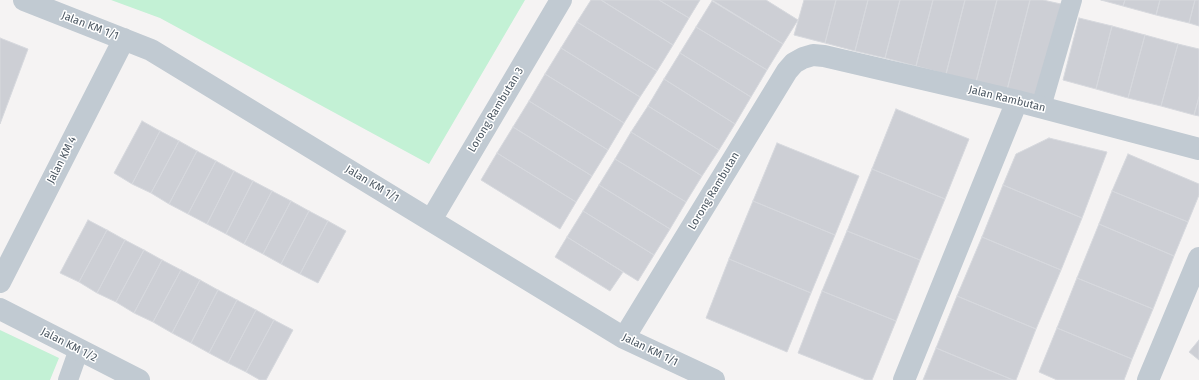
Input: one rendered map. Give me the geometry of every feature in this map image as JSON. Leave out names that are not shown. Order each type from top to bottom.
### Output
[{"type":"street","name":"Jalan KM 1/1","points":[[24,0],[151,50],[624,338],[714,380]]},
{"type":"street","name":"Lorong Rambutan 3","points":[[431,220],[561,0]]},
{"type":"street","name":"Jalan KM 4","points":[[0,282],[124,39]]},
{"type":"street","name":"Jalan Rambutan","points":[[814,55],[824,56],[1017,101],[1199,149]]},
{"type":"street","name":"Lorong Rambutan","points":[[624,338],[787,71],[794,63],[803,58],[814,55]]},
{"type":"street","points":[[904,380],[1017,101]]},
{"type":"street","points":[[1148,380],[1199,258]]},
{"type":"street","name":"Jalan KM 1/2","points":[[0,309],[139,380]]},
{"type":"lane","points":[[1041,108],[1072,0]]},
{"type":"lane","points":[[68,380],[79,349]]},
{"type":"green space","points":[[111,0],[525,0],[429,164],[160,18]]},
{"type":"green space","points":[[0,330],[59,358],[50,380],[0,380]]},
{"type":"building","points":[[591,0],[601,0],[673,45],[657,71],[577,22]]},
{"type":"building","points":[[601,0],[659,0],[689,18],[673,45]]},
{"type":"building","points":[[659,0],[700,0],[689,18]]},
{"type":"building","points":[[712,0],[766,0],[798,20],[783,44]]},
{"type":"building","points":[[804,0],[836,0],[825,43],[794,35]]},
{"type":"building","points":[[836,0],[868,0],[855,51],[825,43]]},
{"type":"building","points":[[868,0],[900,0],[885,58],[855,51]]},
{"type":"building","points":[[900,0],[933,0],[916,66],[885,58]]},
{"type":"building","points":[[933,0],[965,0],[946,74],[916,66]]},
{"type":"building","points":[[965,0],[997,0],[976,82],[946,74]]},
{"type":"building","points":[[997,0],[1030,0],[1007,90],[976,82]]},
{"type":"building","points":[[1030,0],[1043,0],[1061,4],[1037,98],[1007,90]]},
{"type":"building","points":[[1101,0],[1125,0],[1123,6]]},
{"type":"building","points":[[1125,0],[1160,0],[1156,15],[1123,6]]},
{"type":"building","points":[[1160,0],[1195,0],[1189,23],[1156,15]]},
{"type":"building","points":[[1195,0],[1199,0],[1199,26],[1189,23]]},
{"type":"building","points":[[712,1],[783,44],[767,70],[696,27]]},
{"type":"building","points":[[1079,18],[1112,26],[1096,89],[1063,80]]},
{"type":"building","points":[[577,22],[657,71],[640,97],[561,48]]},
{"type":"building","points":[[1112,26],[1145,35],[1128,98],[1096,89]]},
{"type":"building","points":[[696,27],[767,70],[751,97],[680,53]]},
{"type":"building","points":[[1145,35],[1178,44],[1161,106],[1128,98]]},
{"type":"building","points":[[0,38],[28,49],[0,124]]},
{"type":"building","points":[[1178,44],[1199,49],[1199,97],[1194,115],[1161,106]]},
{"type":"building","points":[[561,48],[640,97],[624,123],[545,74]]},
{"type":"building","points":[[680,53],[751,97],[735,124],[664,79]]},
{"type":"building","points":[[545,74],[624,123],[608,150],[529,101]]},
{"type":"building","points":[[664,79],[735,124],[719,150],[648,106]]},
{"type":"building","points":[[1199,97],[1199,116],[1194,115]]},
{"type":"building","points":[[529,101],[608,150],[592,176],[513,127]]},
{"type":"building","points":[[648,106],[719,150],[702,176],[631,132]]},
{"type":"building","points":[[896,109],[969,139],[945,199],[872,169]]},
{"type":"building","points":[[142,121],[160,131],[132,184],[114,173]]},
{"type":"building","points":[[513,127],[592,176],[576,202],[497,153]]},
{"type":"building","points":[[160,131],[179,141],[151,193],[132,184]]},
{"type":"building","points":[[631,132],[702,176],[686,202],[615,159]]},
{"type":"building","points":[[1049,138],[1107,152],[1082,218],[1003,185],[1016,154]]},
{"type":"building","points":[[179,141],[197,151],[169,204],[151,193]]},
{"type":"building","points":[[777,143],[859,176],[835,235],[753,201]]},
{"type":"building","points":[[197,151],[216,161],[188,214],[169,204]]},
{"type":"building","points":[[497,153],[576,202],[560,229],[481,180]]},
{"type":"building","points":[[1128,154],[1199,184],[1199,195],[1188,222],[1112,191]]},
{"type":"building","points":[[615,159],[686,202],[670,229],[599,185]]},
{"type":"building","points":[[216,161],[234,171],[207,224],[188,214]]},
{"type":"building","points":[[872,169],[945,199],[920,260],[847,231]]},
{"type":"building","points":[[234,171],[253,181],[226,234],[207,224]]},
{"type":"building","points":[[253,181],[272,191],[244,244],[226,234]]},
{"type":"building","points":[[599,185],[670,229],[654,255],[583,211]]},
{"type":"building","points":[[1003,185],[1082,218],[1061,270],[982,237]]},
{"type":"building","points":[[272,191],[291,201],[263,254],[244,244]]},
{"type":"building","points":[[1112,191],[1188,222],[1174,256],[1099,224]]},
{"type":"building","points":[[291,201],[309,211],[281,264],[263,254]]},
{"type":"building","points":[[753,201],[835,235],[811,293],[729,259]]},
{"type":"building","points":[[309,211],[328,221],[300,274],[281,264]]},
{"type":"building","points":[[583,211],[654,255],[638,281],[567,237]]},
{"type":"building","points":[[88,220],[107,230],[79,282],[60,273]]},
{"type":"building","points":[[328,221],[346,231],[318,283],[300,274]]},
{"type":"building","points":[[1099,224],[1174,256],[1153,309],[1077,278]]},
{"type":"building","points":[[107,230],[125,240],[97,293],[79,282]]},
{"type":"building","points":[[847,231],[920,260],[896,321],[822,291]]},
{"type":"building","points":[[567,237],[623,272],[610,291],[555,257]]},
{"type":"building","points":[[982,237],[1061,270],[1036,329],[957,296]]},
{"type":"building","points":[[125,240],[144,250],[116,302],[97,293]]},
{"type":"building","points":[[144,250],[162,260],[134,313],[116,302]]},
{"type":"building","points":[[729,259],[811,293],[787,352],[706,318]]},
{"type":"building","points":[[162,260],[181,270],[153,322],[134,313]]},
{"type":"building","points":[[181,270],[200,280],[172,333],[153,322]]},
{"type":"building","points":[[1077,278],[1153,309],[1132,359],[1057,328]]},
{"type":"building","points":[[200,280],[218,290],[191,343],[172,333]]},
{"type":"building","points":[[218,290],[237,300],[209,353],[191,343]]},
{"type":"building","points":[[822,291],[896,321],[872,380],[866,380],[798,353]]},
{"type":"building","points":[[957,296],[1036,329],[1016,380],[936,348]]},
{"type":"building","points":[[237,300],[256,310],[228,363],[209,353]]},
{"type":"building","points":[[256,310],[274,320],[246,372],[228,363]]},
{"type":"building","points":[[274,320],[293,330],[266,380],[260,380],[246,372]]},
{"type":"building","points":[[1057,328],[1132,359],[1124,380],[1057,380],[1039,372]]},
{"type":"building","points":[[1199,340],[1199,360],[1189,352]]},
{"type":"building","points":[[936,348],[1013,380],[923,380]]}]
